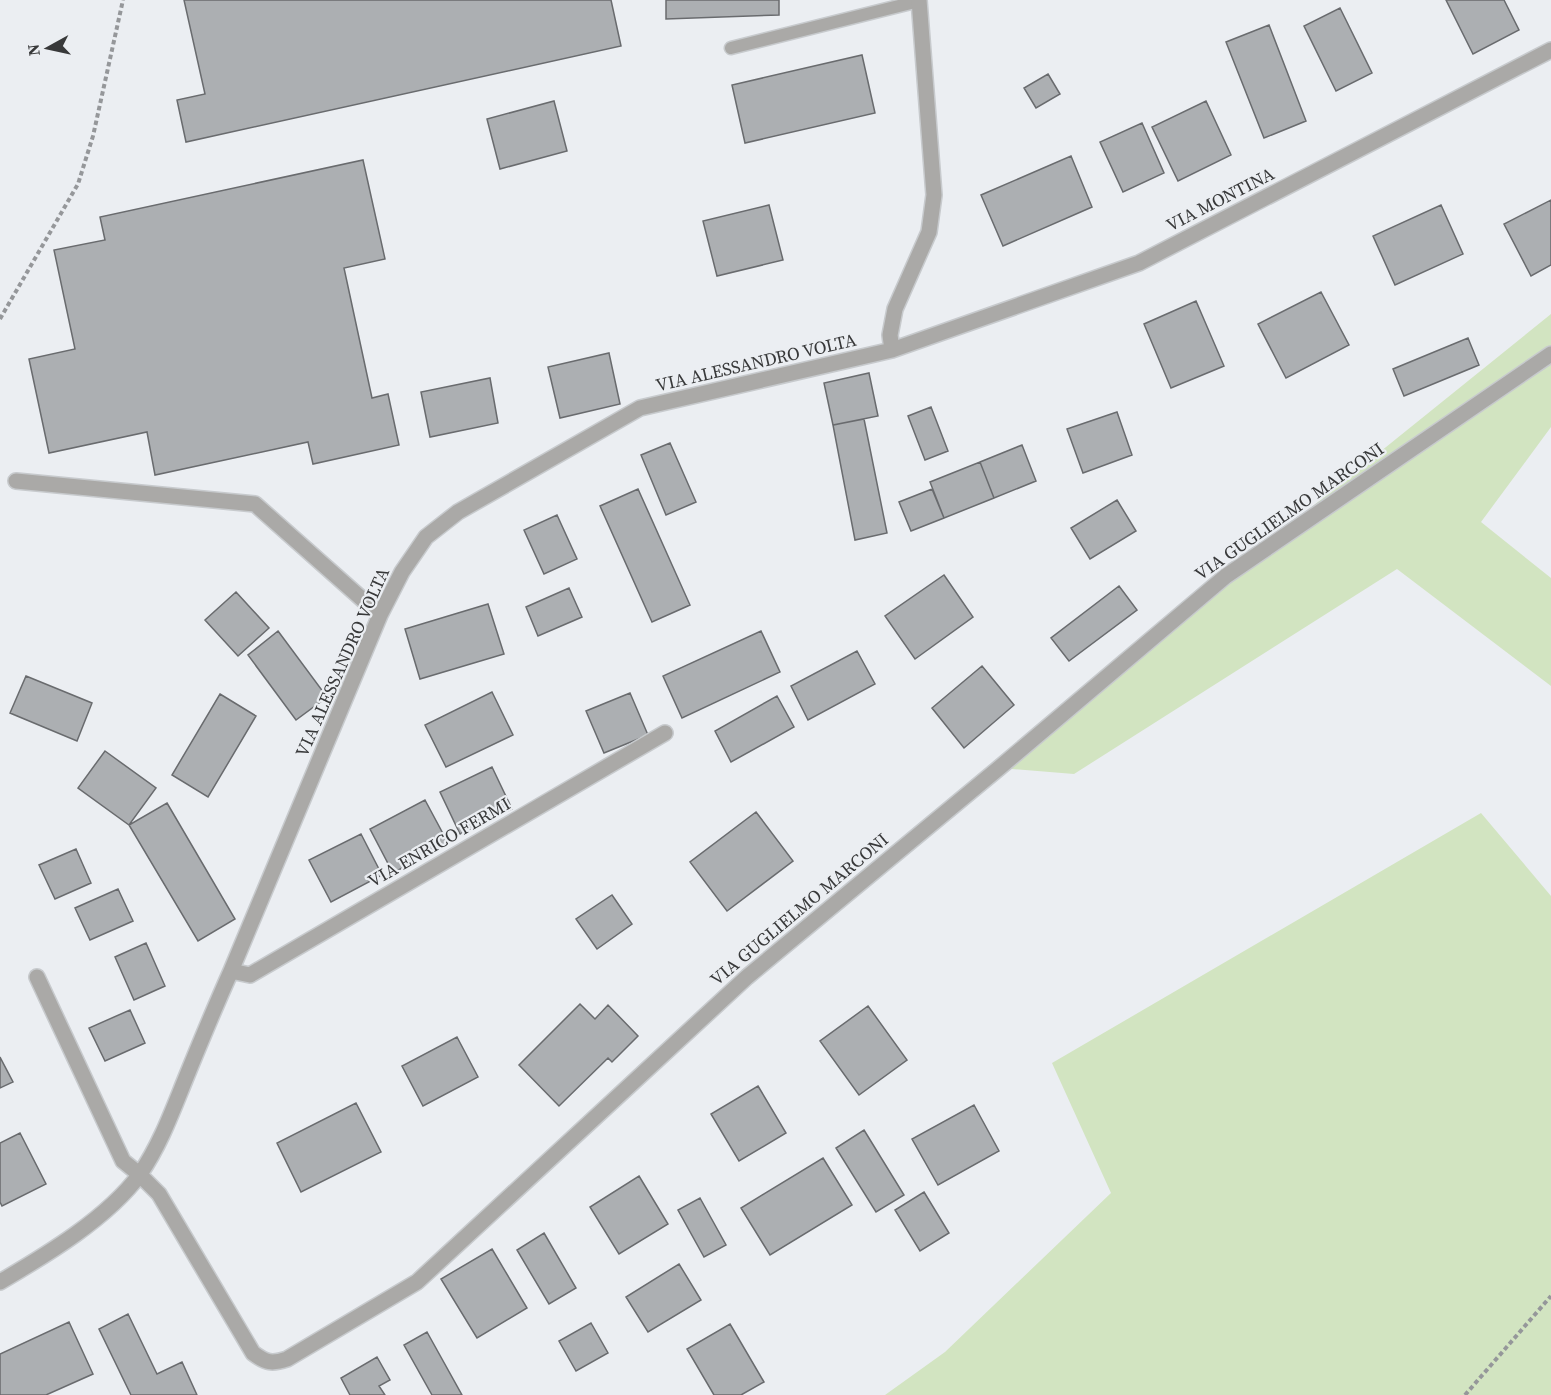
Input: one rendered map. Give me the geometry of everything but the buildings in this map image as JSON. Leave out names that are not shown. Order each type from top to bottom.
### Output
[{"type":"street","points":[[892,350],[890,335],[895,309],[929,232],[934,195],[919,1]]},
{"type":"street","name":"VIA MONTINA","points":[[892,350],[1139,262],[1551,50]]},
{"type":"street","name":"VIA ALESSANDRO VOLTA","points":[[0,1282],[28,1266],[86,1226],[118,1198],[140,1174],[162,1135],[380,615],[402,572],[426,537],[458,512],[640,408],[892,350]]},
{"type":"street","name":"VIA GUGLIELMO MARCONI","points":[[37,977],[123,1161],[140,1174],[159,1194],[253,1353],[263,1361],[276,1363],[287,1359],[417,1282],[747,976],[1226,576],[1551,354]]},
{"type":"street","points":[[16,481],[255,504],[380,615]]},
{"type":"street","name":"VIA ENRICO FERMI","points":[[231,971],[250,975],[665,733]]},
{"type":"lane","points":[[731,48],[919,1]]},
{"type":"path","points":[[0,320],[78,184],[93,136],[123,0]]},
{"type":"path","points":[[1465,1395],[1551,1296]]},
{"type":"green space","points":[[1551,314],[1551,427],[1481,522],[1551,578],[1551,686],[1397,569],[1074,774],[999,768],[1226,576]]},
{"type":"green space","points":[[1481,813],[1551,896],[1551,1395],[885,1395],[945,1352],[1111,1193],[1052,1063]]}]
